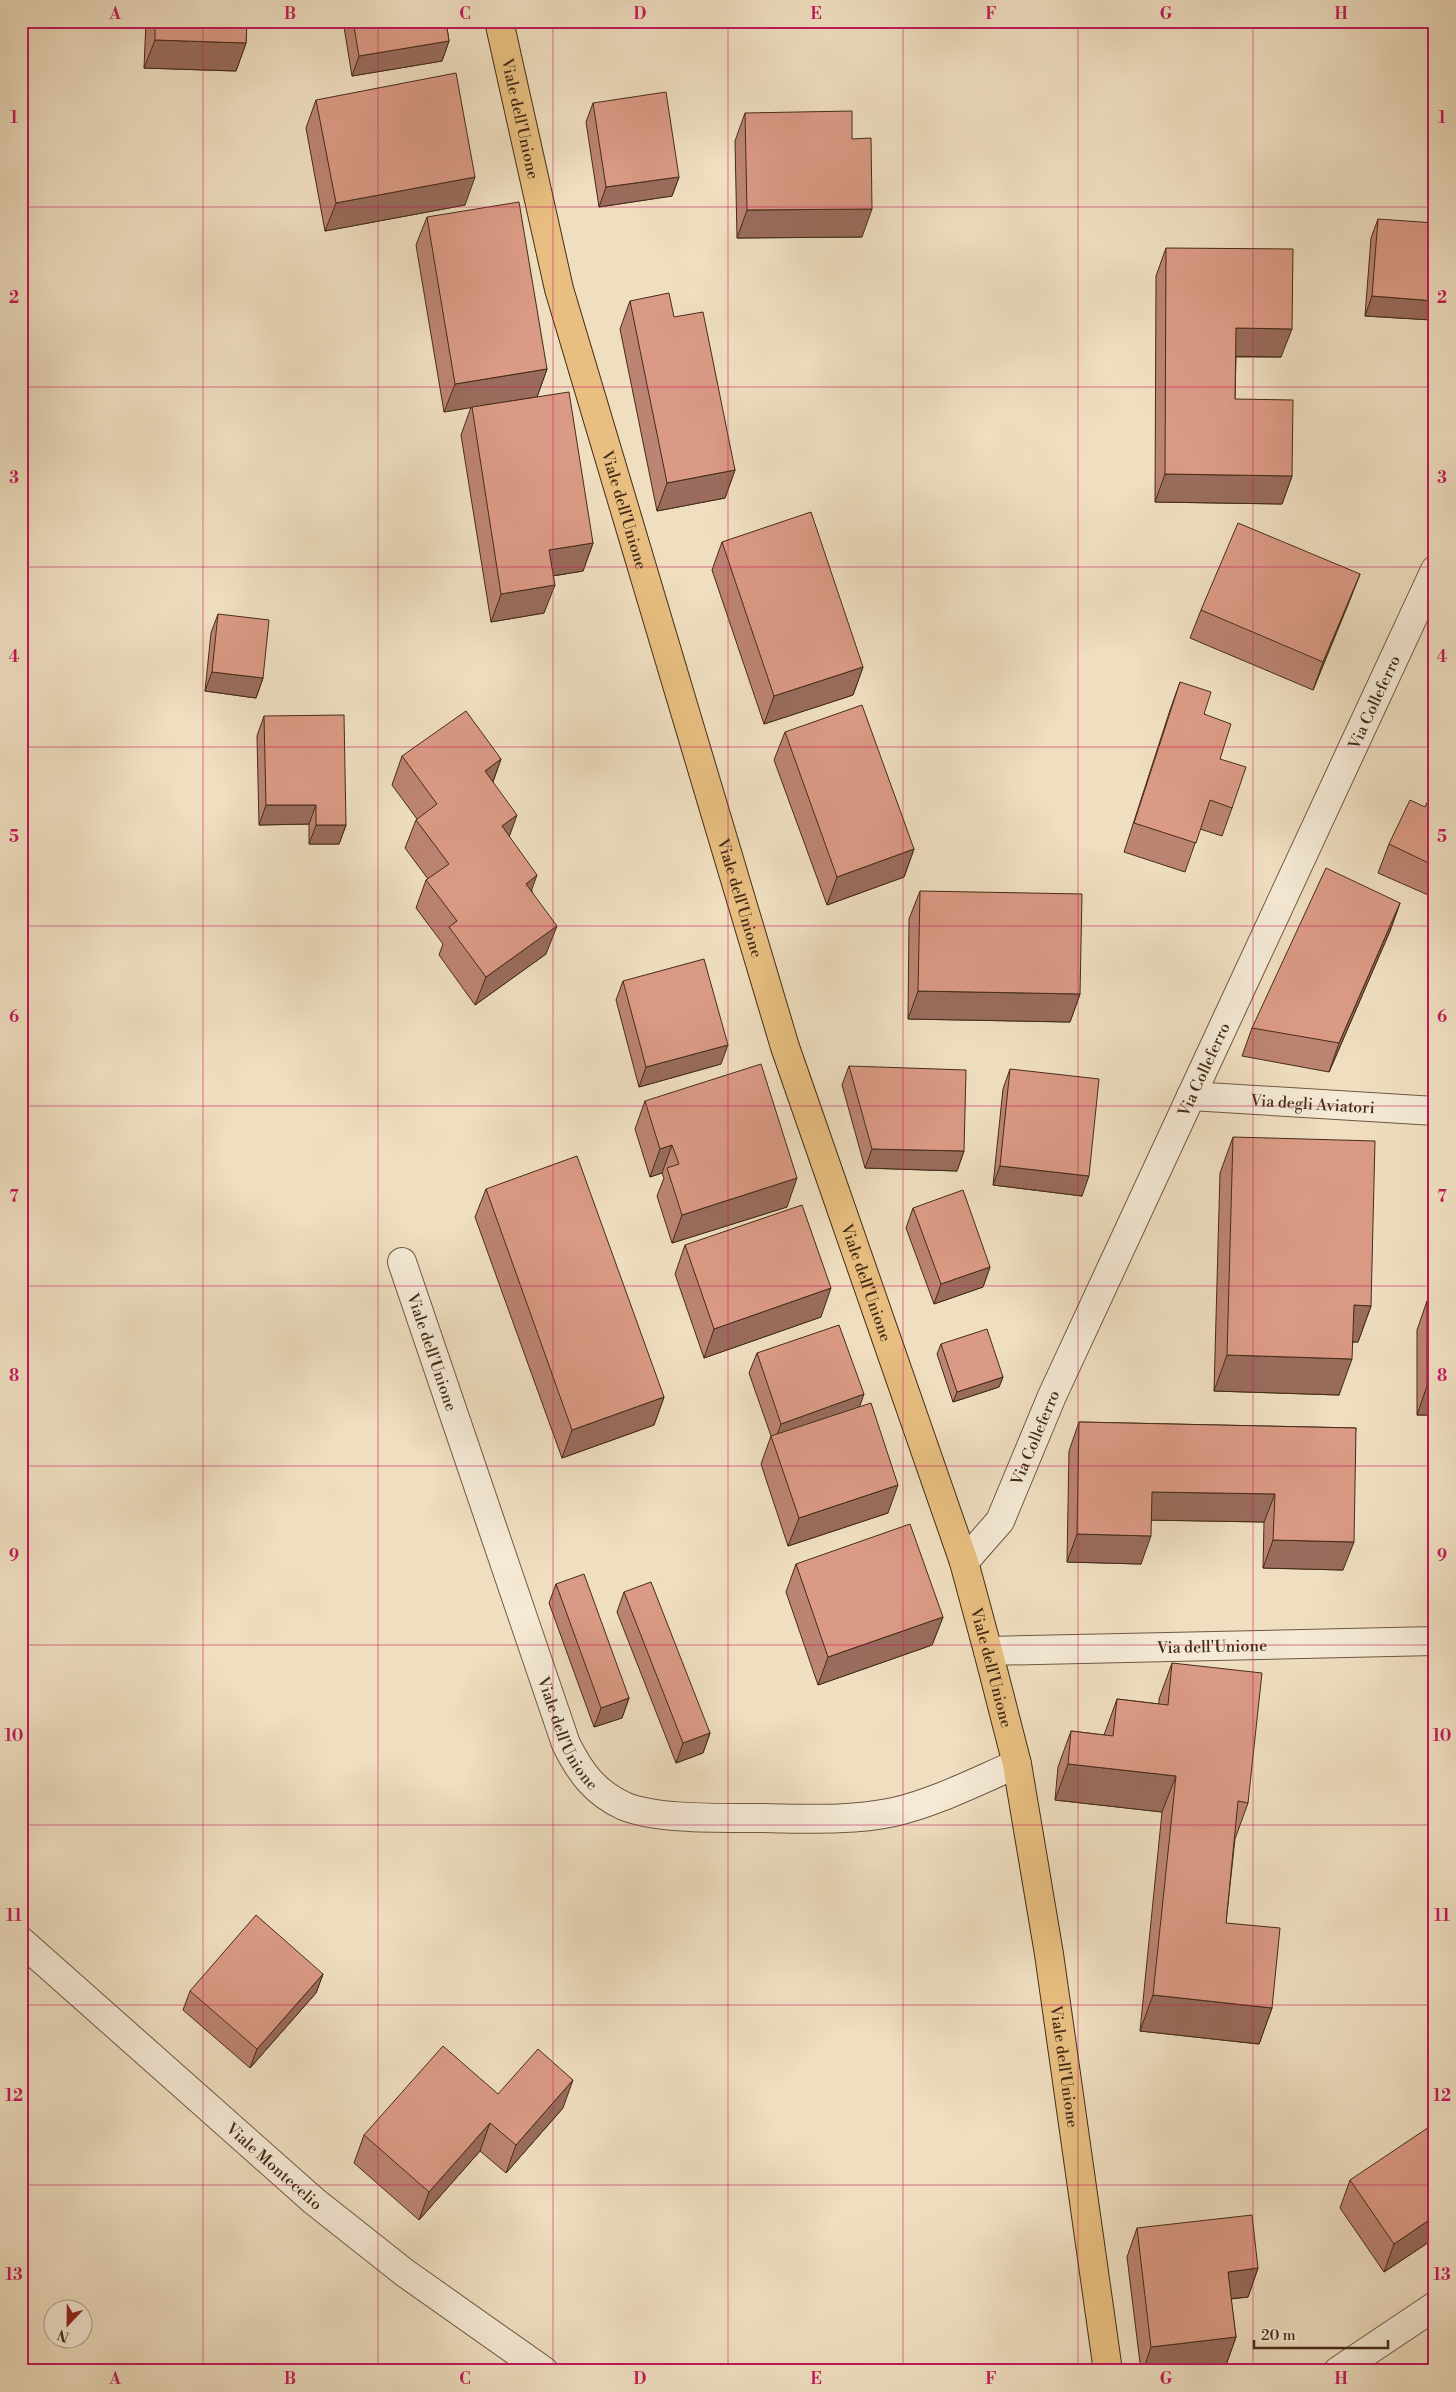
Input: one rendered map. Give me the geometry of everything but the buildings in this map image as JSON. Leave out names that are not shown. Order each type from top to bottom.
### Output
[{"type":"main road","name":"Viale dell'Unione","points":[[499,21],[559,288],[785,1047],[964,1562],[988,1651],[1017,1764],[1049,1954],[1108,2371]]},
{"type":"street","name":"Via Colleferro","points":[[964,1562],[1000,1521],[1052,1396],[1435,570]]},
{"type":"street","name":"Via degli Aviatori","points":[[1191,1096],[1435,1111]]},
{"type":"street","name":"Viale dell'Unione","points":[[402,1262],[566,1744],[577,1766],[596,1789],[626,1807],[680,1816],[850,1818],[894,1812],[923,1804],[1017,1764]]},
{"type":"street","name":"Via dell'Unione","points":[[988,1651],[1435,1641]]},
{"type":"street","name":"Viale Montecelio","points":[[21,1941],[314,2201],[405,2273],[544,2371]]},
{"type":"street","points":[[1338,2371],[1435,2306]]}]
